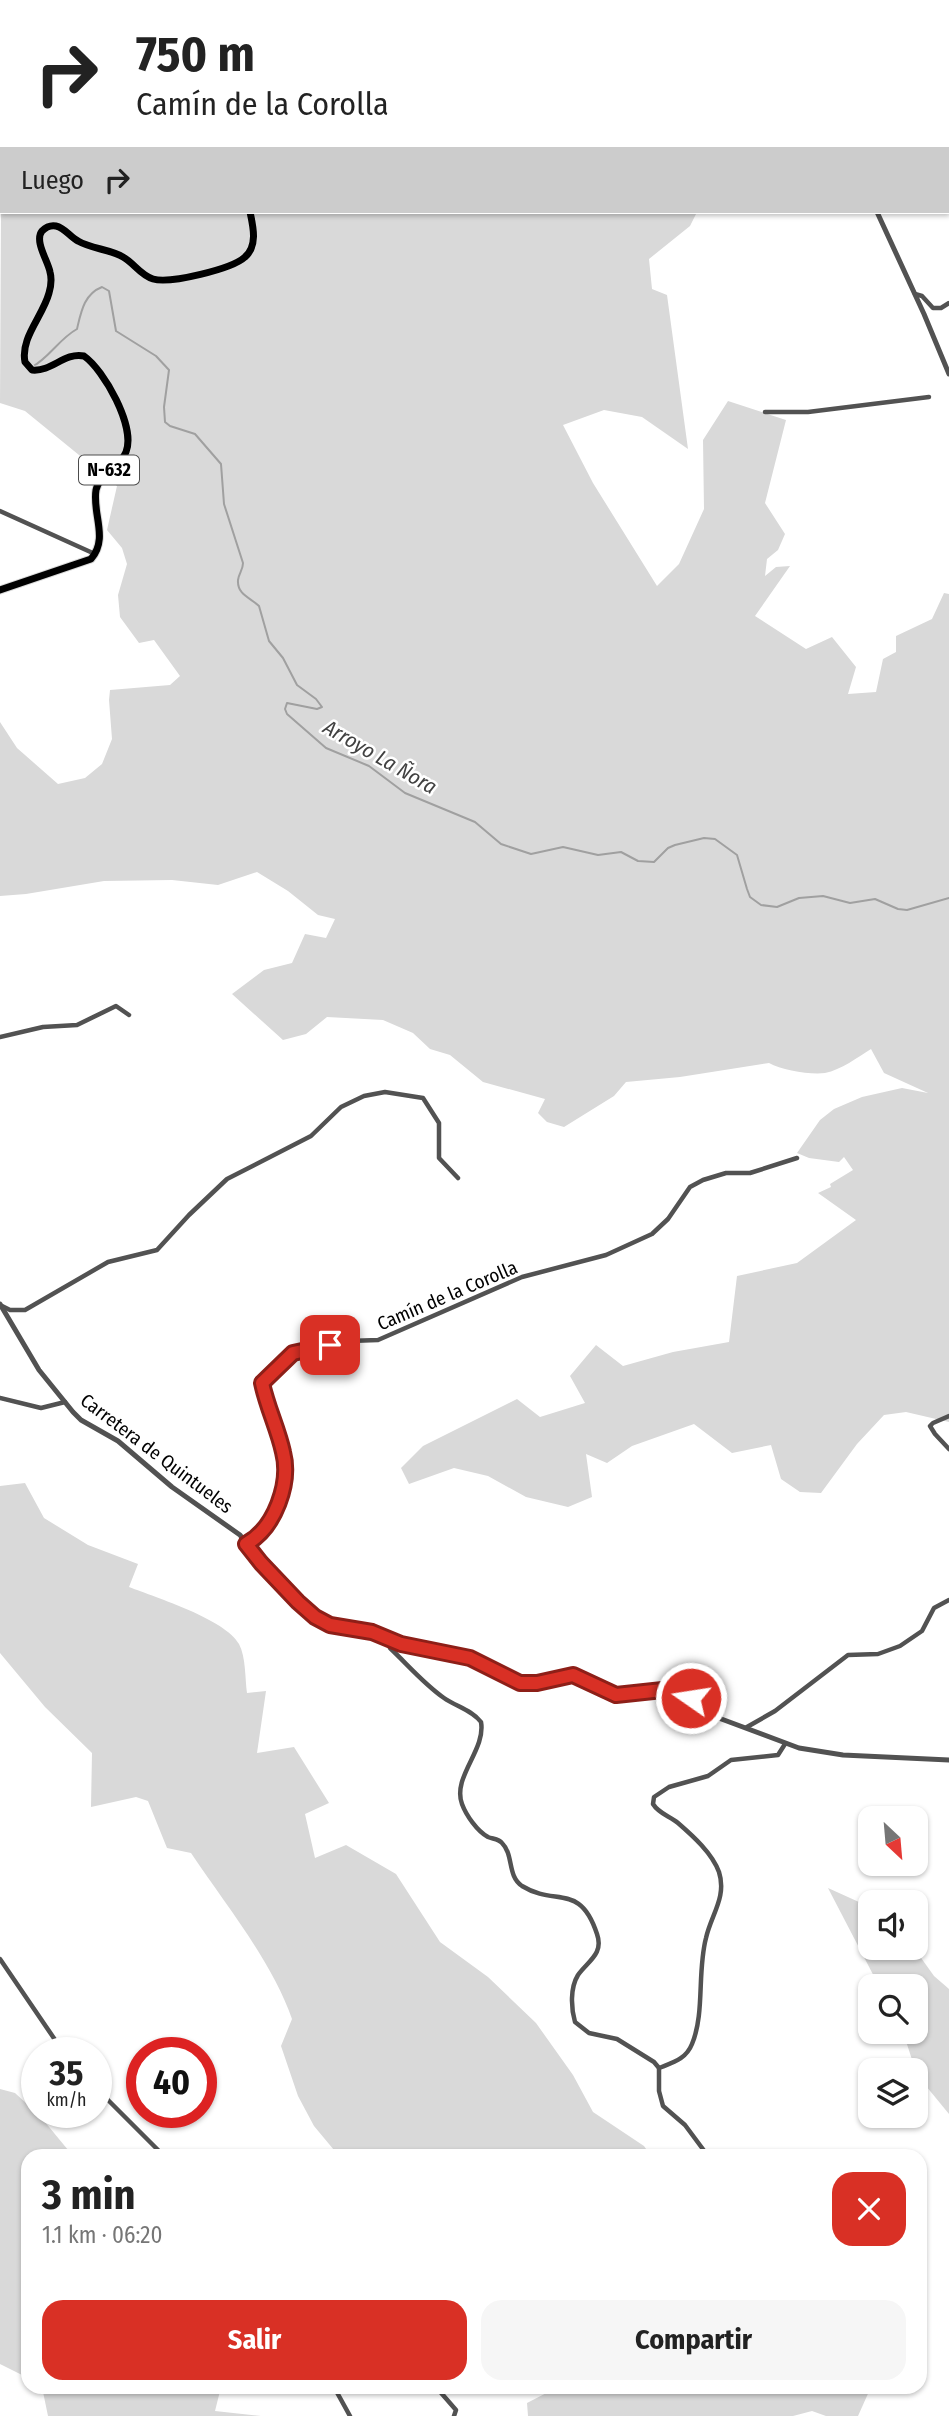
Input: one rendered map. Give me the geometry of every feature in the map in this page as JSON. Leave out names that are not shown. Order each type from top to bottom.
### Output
[{"type":"highway","name":"N-632","points":[[95,554],[100,536],[96,490],[125,453],[129,438],[126,421],[96,367],[84,356],[68,356],[40,371],[32,370],[25,362],[23,356],[28,338],[48,295],[51,281],[40,235],[50,226],[62,228],[75,240],[91,248],[121,255],[144,275],[160,281],[221,268],[246,257],[254,236],[250,214]]},
{"type":"highway","points":[[0,590],[84,563],[95,554]]},
{"type":"street","points":[[878,214],[949,374]]},
{"type":"street","points":[[915,294],[922,296],[933,308],[941,308],[949,303]]},
{"type":"street","points":[[765,412],[808,412],[883,402],[906,402],[929,397]]},
{"type":"street","points":[[0,512],[95,554]]},
{"type":"street","points":[[0,1037],[43,1027],[77,1025],[116,1006],[129,1015]]},
{"type":"street","points":[[1,1305],[10,1310],[25,1310],[108,1262],[153,1252],[227,1179],[311,1136],[337,1110],[364,1096],[390,1091],[423,1098],[439,1123],[439,1158],[458,1178]]},
{"type":"street","name":"Camín de la Corolla","points":[[246,1544],[254,1539],[270,1520],[284,1486],[284,1455],[262,1383],[293,1353],[349,1342],[378,1340],[522,1277],[606,1255],[652,1234],[668,1219],[690,1186],[726,1173],[750,1173],[797,1158]]},
{"type":"street","name":"Carretera de Quintueles","points":[[1,1305],[39,1370],[81,1420],[118,1441],[172,1487],[240,1535],[261,1563],[315,1617],[331,1625],[372,1632],[401,1644],[470,1658],[520,1683],[537,1683],[573,1675],[616,1695],[677,1690],[716,1717],[785,1744],[843,1755],[949,1760]]},
{"type":"street","points":[[0,1398],[41,1408],[65,1402]]},
{"type":"street","points":[[949,1416],[930,1426],[949,1448]]},
{"type":"street","points":[[747,1727],[775,1711],[848,1655],[878,1654],[900,1646],[922,1630],[934,1608],[949,1600]]},
{"type":"street","points":[[389,1640],[390,1648],[433,1689],[474,1714],[481,1722],[480,1738],[460,1793],[463,1807],[474,1824],[486,1836],[501,1841],[505,1846],[514,1878],[519,1883],[526,1888],[570,1899],[584,1907],[589,1915],[599,1938],[599,1947],[575,1984],[572,1998],[575,2022],[596,2036],[617,2039],[654,2062],[659,2068],[659,2091],[663,2106],[685,2125],[703,2149]]},
{"type":"street","points":[[659,2068],[684,2057],[692,2045],[700,1998],[700,1968],[706,1936],[721,1898],[722,1883],[710,1855],[677,1822],[656,1810],[654,1797],[669,1787],[708,1776],[731,1760],[778,1755],[785,1744]]},
{"type":"street","points":[[0,1959],[53,2037]]},
{"type":"street","points":[[112,2104],[157,2149]]},
{"type":"street","points":[[338,2394],[350,2416]]},
{"type":"street","points":[[442,2394],[456,2410],[454,2416]]},
{"type":"shaded area","points":[[1,214],[696,214],[690,226],[649,259],[652,289],[667,295],[688,449],[642,417],[604,410],[563,425],[593,483],[657,586],[679,564],[704,509],[703,440],[728,401],[786,420],[765,503],[785,534],[778,550],[767,559],[765,576],[776,567],[790,566],[755,616],[806,649],[832,637],[856,667],[848,694],[876,692],[883,659],[896,652],[896,636],[932,619],[944,593],[949,594],[949,1422],[906,1412],[884,1415],[857,1444],[821,1493],[800,1492],[781,1479],[771,1445],[732,1453],[694,1424],[632,1446],[607,1463],[586,1454],[592,1497],[568,1507],[526,1497],[488,1476],[454,1468],[409,1484],[401,1468],[423,1446],[517,1399],[540,1417],[585,1403],[570,1376],[596,1345],[623,1366],[673,1352],[729,1342],[737,1276],[797,1263],[856,1220],[818,1193],[831,1187],[830,1184],[853,1170],[844,1157],[839,1162],[809,1158],[797,1153],[820,1120],[834,1109],[862,1097],[902,1088],[928,1093],[884,1073],[871,1049],[843,1066],[825,1073],[796,1071],[769,1063],[680,1077],[626,1082],[614,1096],[564,1127],[547,1122],[538,1113],[545,1099],[483,1082],[450,1055],[430,1049],[413,1033],[383,1020],[327,1017],[306,1034],[283,1040],[232,994],[264,970],[292,963],[305,934],[326,938],[335,919],[318,915],[288,891],[257,872],[218,885],[172,880],[104,881],[0,896],[0,722],[17,748],[58,784],[85,778],[102,764],[112,739],[110,690],[170,685],[180,676],[154,640],[139,643],[120,617],[118,595],[127,564],[122,548],[107,530],[117,486],[25,411],[0,403]]},
{"type":"shaded area","points":[[25,1483],[44,1518],[88,1545],[138,1564],[129,1587],[189,1610],[220,1626],[231,1635],[239,1644],[243,1655],[247,1693],[266,1691],[257,1753],[294,1747],[329,1803],[305,1814],[315,1858],[346,1845],[396,1874],[440,1942],[488,1977],[536,2023],[573,2075],[593,2112],[646,2149],[333,2149],[314,2126],[298,2096],[281,2046],[292,2019],[273,1976],[247,1933],[191,1853],[167,1848],[148,1801],[136,1797],[91,1807],[92,1753],[45,1707],[0,1653],[0,1486]]},
{"type":"shaded area","points":[[828,1888],[858,1902],[858,1946]]},
{"type":"shaded area","points":[[865,1960],[923,1960],[934,1976],[949,1989],[949,2114],[928,2088],[928,2058],[911,2058],[907,2044],[928,2044],[928,1974],[873,1974]]},
{"type":"shaded area","points":[[0,2089],[15,2093],[21,2099],[21,2128],[50,2128],[67,2149],[21,2149],[21,2374],[0,2364]]},
{"type":"shaded area","points":[[43,2394],[219,2394],[215,2411],[261,2416],[48,2416]]},
{"type":"shaded area","points":[[544,2394],[868,2394],[858,2416],[826,2416],[812,2411],[793,2416],[528,2416],[527,2403]]},
{"type":"waterway","name":"Arroyo La Ñora","points":[[32,367],[77,329],[84,304],[91,294],[102,287],[109,291],[116,331],[156,356],[169,370],[164,407],[165,422],[195,434],[221,464],[224,504],[243,563],[238,585],[245,596],[259,606],[269,641],[283,658],[297,685],[322,707],[317,709],[287,703],[287,714],[326,748],[369,766],[405,793],[475,822],[501,844],[531,854],[563,847],[598,855],[621,852],[638,861],[654,862],[675,845],[704,838],[715,839],[737,855],[750,897],[761,905],[777,907],[799,898],[823,896],[850,903],[875,899],[907,910],[949,898]]},
{"type":"route","points":[[330,1345],[293,1353],[262,1383],[284,1455],[284,1486],[270,1520],[254,1539],[246,1544],[298,1602],[315,1617],[330,1625],[372,1632],[394,1643],[459,1654],[520,1683],[537,1683],[573,1675],[616,1695],[672,1689],[691,1698]]}]
